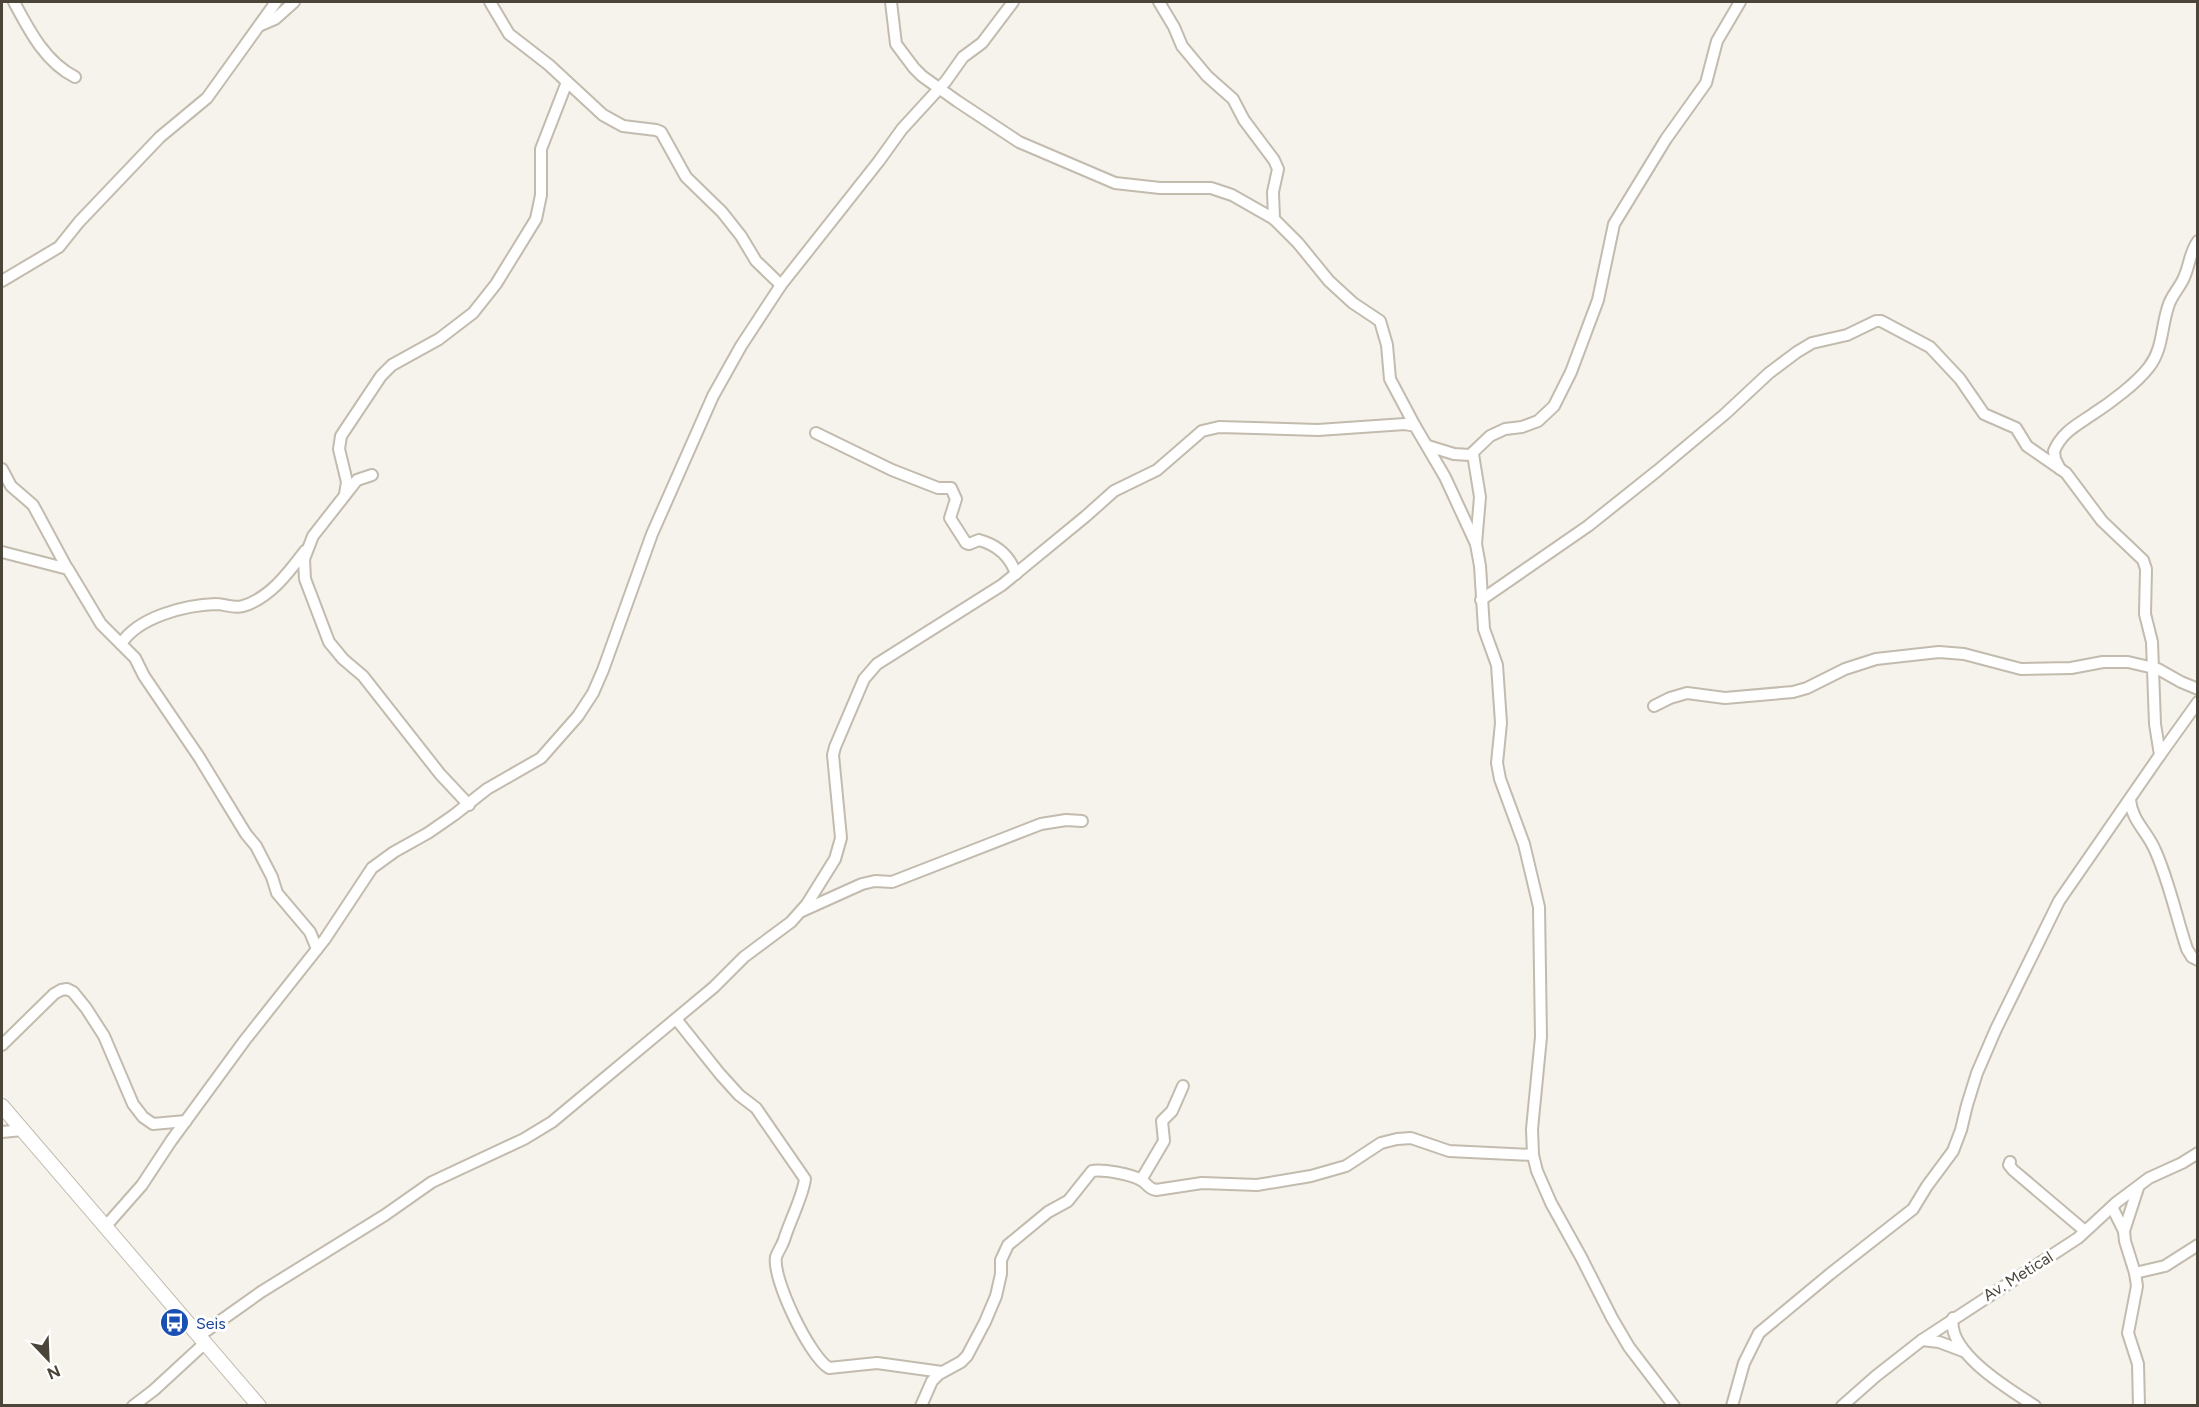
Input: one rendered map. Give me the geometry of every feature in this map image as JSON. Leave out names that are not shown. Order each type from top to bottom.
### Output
[{"type":"street","points":[[14,2],[48,57],[62,70],[75,77]]},
{"type":"street","points":[[2,281],[59,247],[78,222],[160,137],[207,98],[276,2]]},
{"type":"street","points":[[259,26],[275,19],[294,2]]},
{"type":"street","points":[[490,2],[509,34],[611,121],[623,126],[661,132],[686,177],[722,212],[746,243],[756,261],[781,285]]},
{"type":"street","points":[[891,2],[896,44],[922,76],[1019,142],[1115,183],[1135,187],[1211,188],[1232,195],[1274,219],[1303,248],[1329,281],[1353,303],[1380,321],[1388,345],[1390,379],[1428,446],[1476,544],[1480,566],[1484,629],[1497,665],[1501,723],[1497,763],[1500,779],[1524,844],[1540,918],[1541,1037],[1532,1129],[1533,1155],[1537,1171],[1611,1318],[1629,1347],[1674,1406]]},
{"type":"street","points":[[105,1227],[142,1185],[272,1004],[317,949],[377,863],[428,833],[469,805],[487,789],[541,758],[586,706],[608,659],[652,534],[713,396],[741,346],[781,285],[902,129],[963,57],[982,43],[1013,2]]},
{"type":"street","points":[[1159,2],[1182,46],[1207,76],[1233,99],[1244,120],[1274,160],[1278,170],[1272,200],[1274,219]]},
{"type":"street","points":[[1428,446],[1454,454],[1473,454],[1490,436],[1505,429],[1538,421],[1554,406],[1571,372],[1598,300],[1614,224],[1666,140],[1706,83],[1717,41],[1740,2]]},
{"type":"street","points":[[345,494],[347,482],[339,450],[341,436],[381,376],[392,365],[439,339],[473,313],[496,284],[537,219],[541,195],[541,149],[567,82]]},
{"type":"street","points":[[2060,469],[2054,451],[2067,431],[2095,414],[2122,392],[2148,370],[2155,359],[2161,345],[2169,301],[2185,276],[2188,259],[2198,241]]},
{"type":"street","points":[[1481,600],[1587,526],[1657,471],[1725,414],[1769,373],[1797,352],[1812,343],[1847,335],[1876,321],[1887,322],[1929,347],[1960,379],[1984,414],[2016,428],[2027,446],[2060,469],[2074,482],[2102,521],[2143,560],[2146,569],[2145,614],[2152,642],[2156,724],[2160,755]]},
{"type":"street","points":[[133,1406],[154,1390],[202,1339],[261,1292],[393,1210],[432,1182],[524,1139],[552,1122],[727,976],[753,949],[775,934],[801,911],[831,867],[841,838],[833,755],[864,679],[886,658],[930,632],[1016,574],[1114,491],[1165,464],[1202,431],[1219,427],[1318,430],[1376,425],[1415,426]]},
{"type":"street","points":[[816,433],[892,470],[938,488],[951,488],[956,499],[950,518],[966,543],[978,540],[994,546],[1012,562],[1016,574]]},
{"type":"street","points":[[1473,454],[1480,497],[1476,544]]},
{"type":"street","points":[[2,469],[11,486],[33,505],[101,624],[135,658],[144,676],[256,846],[277,892],[310,932],[317,949]]},
{"type":"street","points":[[121,644],[138,626],[173,610],[218,604],[240,607],[253,602],[277,585],[307,548],[321,524],[357,480],[372,475]]},
{"type":"street","points":[[307,548],[303,565],[305,579],[329,642],[343,659],[363,676],[440,774],[469,805]]},
{"type":"street","points":[[2,552],[67,568]]},
{"type":"street","points":[[1654,706],[1688,693],[1725,698],[1793,692],[1807,688],[1833,674],[1876,659],[1927,653],[1965,654],[2021,669],[2071,668],[2119,661],[2154,667],[2198,689]]},
{"type":"street","points":[[1732,1406],[1744,1363],[1759,1334],[1830,1274],[1913,1209],[1953,1151],[1977,1073],[2059,901],[2198,702]]},
{"type":"street","points":[[2130,800],[2137,823],[2156,851],[2187,949],[2192,957],[2198,960]]},
{"type":"street","points":[[801,911],[862,884],[875,881],[892,882],[1041,824],[1066,820],[1082,821]]},
{"type":"street","points":[[2,1046],[54,994],[68,989],[79,997],[100,1029],[133,1104],[143,1117],[153,1124],[186,1121]]},
{"type":"street","points":[[676,1019],[720,1074],[739,1095],[756,1108],[805,1179],[792,1222],[785,1232],[776,1260],[787,1304],[814,1355],[829,1368],[877,1363],[942,1372]]},
{"type":"street","points":[[1141,1180],[1164,1141],[1162,1121],[1172,1111],[1183,1086]]},
{"type":"street","points":[[2,1106],[259,1406]]},
{"type":"street","points":[[2,1132],[22,1130]]},
{"type":"street","points":[[921,1406],[932,1381],[942,1372],[964,1360],[985,1322],[1000,1285],[1001,1260],[1008,1245],[1048,1212],[1068,1201],[1092,1171],[1122,1174],[1141,1180],[1152,1190],[1202,1183],[1257,1185],[1331,1171],[1346,1166],[1381,1143],[1404,1138],[1412,1138],[1449,1151],[1533,1155]]},
{"type":"street","name":"Av. Metical","points":[[1842,1406],[1922,1340],[2058,1251],[2153,1175],[2182,1163],[2198,1153]]},
{"type":"street","points":[[2010,1162],[2009,1165],[2013,1170],[2085,1231]]},
{"type":"street","points":[[2122,1227],[2138,1187]]},
{"type":"street","points":[[2112,1207],[2122,1227],[2137,1286],[2128,1333],[2138,1364],[2139,1406]]},
{"type":"street","points":[[2101,1217],[2112,1218],[2122,1227]]},
{"type":"street","points":[[2135,1273],[2165,1266],[2198,1245]]},
{"type":"street","points":[[1953,1318],[1952,1326],[1964,1351],[2006,1387],[2035,1406]]},
{"type":"street","points":[[1922,1340],[1939,1342],[1964,1351]]},
{"type":"place","name":"Seis","points":[[175,1323]]}]
